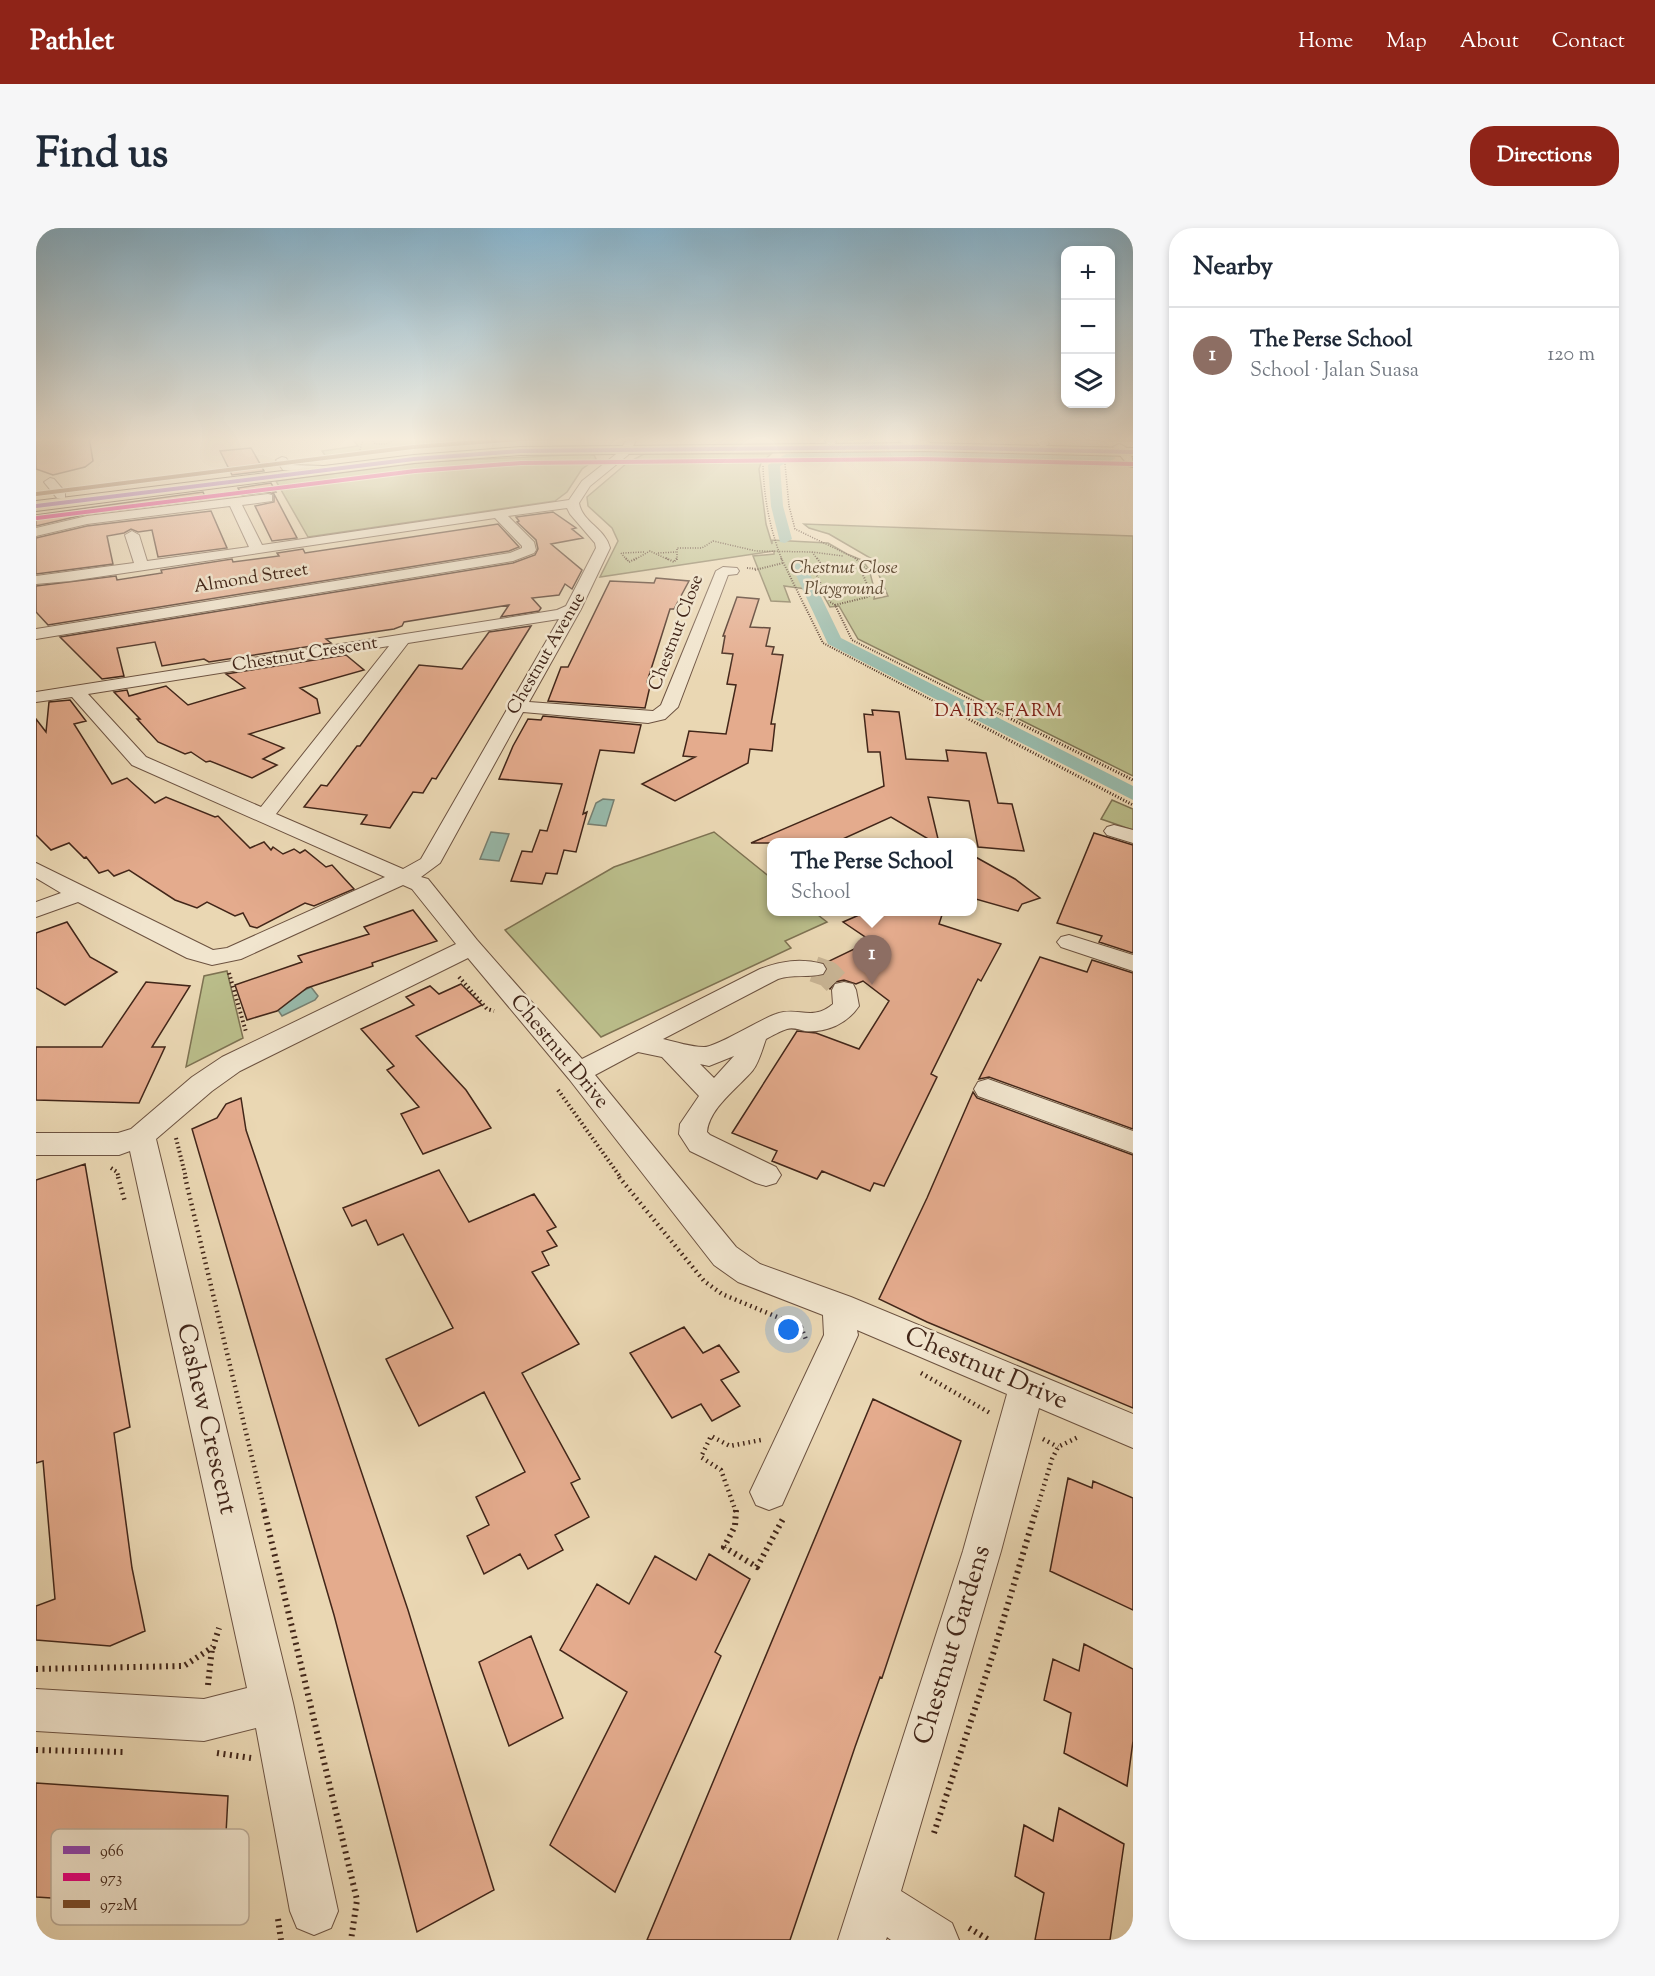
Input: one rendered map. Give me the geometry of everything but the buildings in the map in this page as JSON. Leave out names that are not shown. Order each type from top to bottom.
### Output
[{"type":"street","points":[[36,532],[114,517]]},
{"type":"street","points":[[241,517],[250,540],[257,548]]},
{"type":"street","points":[[36,580],[470,517]]},
{"type":"street","name":"Almond Street","points":[[36,634],[513,557],[529,550],[529,545],[501,517]]},
{"type":"street","name":"Chestnut Avenue","points":[[406,878],[429,863],[573,609],[603,548],[602,542],[579,517]]},
{"type":"street","points":[[132,535],[142,566]]},
{"type":"street","name":"Chestnut Close","points":[[516,706],[648,718],[659,715],[669,707],[723,571],[742,570]]},
{"type":"street","name":"Chestnut Crescent","points":[[36,697],[402,640],[560,614],[573,609]]},
{"type":"street","points":[[263,817],[402,640]]},
{"type":"street","name":"Chestnut Drive","points":[[76,691],[139,760],[263,817],[420,884],[469,945],[567,1080],[725,1256],[749,1273],[839,1307],[1133,1431]]},
{"type":"street","points":[[36,869],[79,894],[202,956],[222,957],[406,878]]},
{"type":"street","points":[[36,910],[79,894]]},
{"type":"street","points":[[1069,942],[1133,963]]},
{"type":"street","points":[[36,1144],[119,1144],[141,1136],[202,1084],[231,1064],[458,954],[469,945]]},
{"type":"street","points":[[567,1080],[770,974],[788,967],[814,969]]},
{"type":"street","points":[[637,1043],[709,1057],[787,1019],[804,1023],[820,1022],[832,1018],[846,1006],[844,990]]},
{"type":"street","points":[[754,1036],[744,1063],[714,1095],[694,1124],[693,1134],[700,1143],[766,1175]]},
{"type":"street","points":[[670,1050],[714,1095]]},
{"type":"street","points":[[988,1089],[1133,1142]]},
{"type":"street","name":"Cashew Crescent","points":[[141,1136],[272,1703],[295,1908]]},
{"type":"street","points":[[779,1499],[841,1335],[839,1307]]},
{"type":"street","name":"Chestnut Gardens","points":[[947,1931],[868,1921],[982,1551],[1027,1386]]},
{"type":"street","points":[[36,1710],[204,1720],[272,1703]]},
{"type":"path","points":[[768,517],[783,563],[823,643],[1133,805]]},
{"type":"path","points":[[793,517],[795,529],[861,562],[866,569],[863,575],[871,593],[868,597],[835,605]]},
{"type":"path","points":[[657,553],[674,562],[677,560],[677,548],[702,548],[713,541],[756,551],[812,552],[852,558]]},
{"type":"path","points":[[623,554],[628,561],[632,562],[645,552]]},
{"type":"path","points":[[617,553],[676,552]]},
{"type":"path","points":[[812,552],[821,564],[814,570],[852,640],[1133,780]]},
{"type":"path","points":[[742,570],[783,563]]},
{"type":"path","points":[[1040,762],[1046,759]]},
{"type":"path","points":[[228,966],[249,1042]]},
{"type":"path","points":[[450,974],[458,976],[487,1009],[500,1012]]},
{"type":"path","points":[[567,1080],[613,1169],[704,1281],[722,1294],[801,1327],[807,1341],[807,1348]]},
{"type":"path","points":[[177,1130],[175,1141],[357,1900],[351,1940]]},
{"type":"path","points":[[117,1173],[127,1207]]},
{"type":"path","points":[[909,1367],[1000,1419]]},
{"type":"path","points":[[931,1843],[994,1652],[1052,1459],[1058,1447],[1086,1432]]},
{"type":"path","points":[[773,1438],[730,1446],[711,1436],[701,1457],[720,1470],[736,1509],[735,1526],[724,1547],[757,1567],[779,1499]]},
{"type":"path","points":[[36,1669],[184,1666],[213,1647],[220,1630],[218,1619]]},
{"type":"path","points":[[36,1750],[132,1752]]},
{"type":"path","points":[[203,1753],[227,1753],[251,1758],[253,1766]]},
{"type":"path","points":[[281,1940],[295,1908]]},
{"type":"path","points":[[947,1931],[989,1940]]},
{"type":"green space","points":[[297,517],[446,517],[308,537]]},
{"type":"green space","name":"Chestnut Close Playground","points":[[600,517],[765,517],[772,544],[772,540],[828,543],[862,560],[869,569],[875,592],[874,599],[888,596],[872,559],[829,534],[809,528],[804,524],[1133,536],[1133,776],[858,639],[839,606],[830,607],[821,591],[784,586],[790,602],[771,601],[753,556],[774,554],[774,551],[600,577],[618,541],[612,528]]},
{"type":"green space","points":[[1112,800],[1133,809],[1133,830],[1101,819]]},
{"type":"green space","points":[[714,832],[767,875],[767,916],[819,916],[827,922],[785,941],[791,948],[601,1037],[505,930],[614,867]]},
{"type":"green space","points":[[227,971],[243,1038],[186,1067],[204,976]]},
{"type":"shaded area","points":[[603,799],[614,800],[606,826],[588,824],[596,803]]},
{"type":"shaded area","points":[[491,832],[509,834],[499,861],[480,859]]},
{"type":"shaded area","points":[[311,987],[318,996],[315,1000],[282,1016],[274,1004]]},
{"type":"waterway","points":[[780,517],[785,539]]},
{"type":"waterway","points":[[796,565],[802,572],[834,641],[1133,794]]},
{"type":"tunnel","points":[[814,969],[828,974],[844,990]]},
{"type":"transit line","name":"973","points":[[37,518],[46,517]]},
{"type":"place","name":"The Perse School","points":[[872,985]]},
{"type":"district","name":"DAIRY FARM","points":[[999,712]]}]
